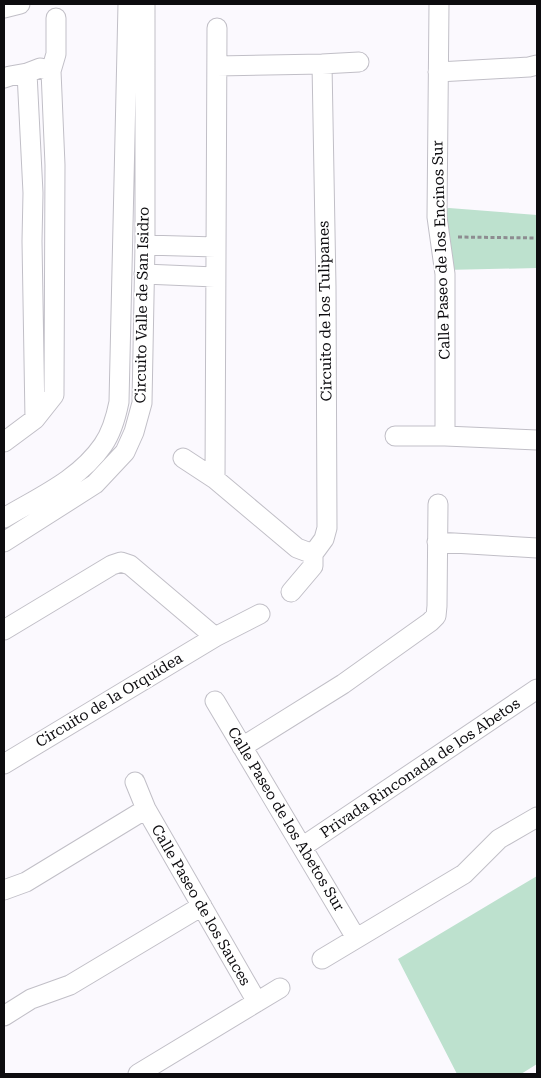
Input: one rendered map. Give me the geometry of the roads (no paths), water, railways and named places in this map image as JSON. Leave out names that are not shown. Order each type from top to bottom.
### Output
[{"type":"street","points":[[4,8],[20,4]]},
{"type":"street","name":"Circuito Valle de San Isidro","points":[[4,542],[60,495],[71,478],[88,463],[104,444],[115,420],[120,402],[128,4]]},
{"type":"street","name":"Circuito Valle de San Isidro","points":[[4,518],[60,495],[95,484],[125,452],[134,432],[142,403],[145,244],[145,4]]},
{"type":"street","name":"Calle Paseo de los Encinos Sur","points":[[439,4],[437,217],[445,274],[444,436]]},
{"type":"street","points":[[4,442],[35,420],[54,395],[55,165],[51,70],[56,54],[56,18]]},
{"type":"street","points":[[215,479],[217,28]]},
{"type":"street","points":[[217,66],[359,62]]},
{"type":"street","name":"Circuito de los Tulipanes","points":[[291,592],[312,566],[313,554],[324,540],[327,528],[326,286],[322,64]]},
{"type":"street","points":[[438,72],[537,65]]},
{"type":"street","points":[[4,78],[40,68],[51,70]]},
{"type":"street","points":[[27,73],[33,193],[35,420]]},
{"type":"street","points":[[32,242],[54,245]]},
{"type":"street","points":[[145,244],[216,248]]},
{"type":"street","points":[[144,274],[216,277]]},
{"type":"street","points":[[396,436],[537,440]]},
{"type":"street","points":[[183,458],[215,479],[297,548],[313,554]]},
{"type":"street","points":[[242,747],[344,684],[436,616],[438,504]]},
{"type":"street","points":[[437,542],[537,548]]},
{"type":"street","points":[[4,630],[112,565],[121,562],[130,565],[215,636]]},
{"type":"street","name":"Circuito de la Orquídea","points":[[4,764],[215,636],[260,614]]},
{"type":"street","name":"Privada Rinconada de los Abetos","points":[[302,847],[537,689]]},
{"type":"street","name":"Calle Paseo de los Abetos Sur","points":[[215,701],[356,938]]},
{"type":"street","name":"Calle Paseo de los Sauces","points":[[135,782],[146,809],[257,1002]]},
{"type":"street","name":"Calle Paseo de los Sauces","points":[[4,890],[26,882],[146,809]]},
{"type":"street","points":[[322,958],[464,874],[499,839],[537,817]]},
{"type":"street","points":[[4,1016],[31,999],[70,985],[202,906]]},
{"type":"street","name":"Calle Paseo de los Sauces","points":[[138,1074],[280,988]]}]
